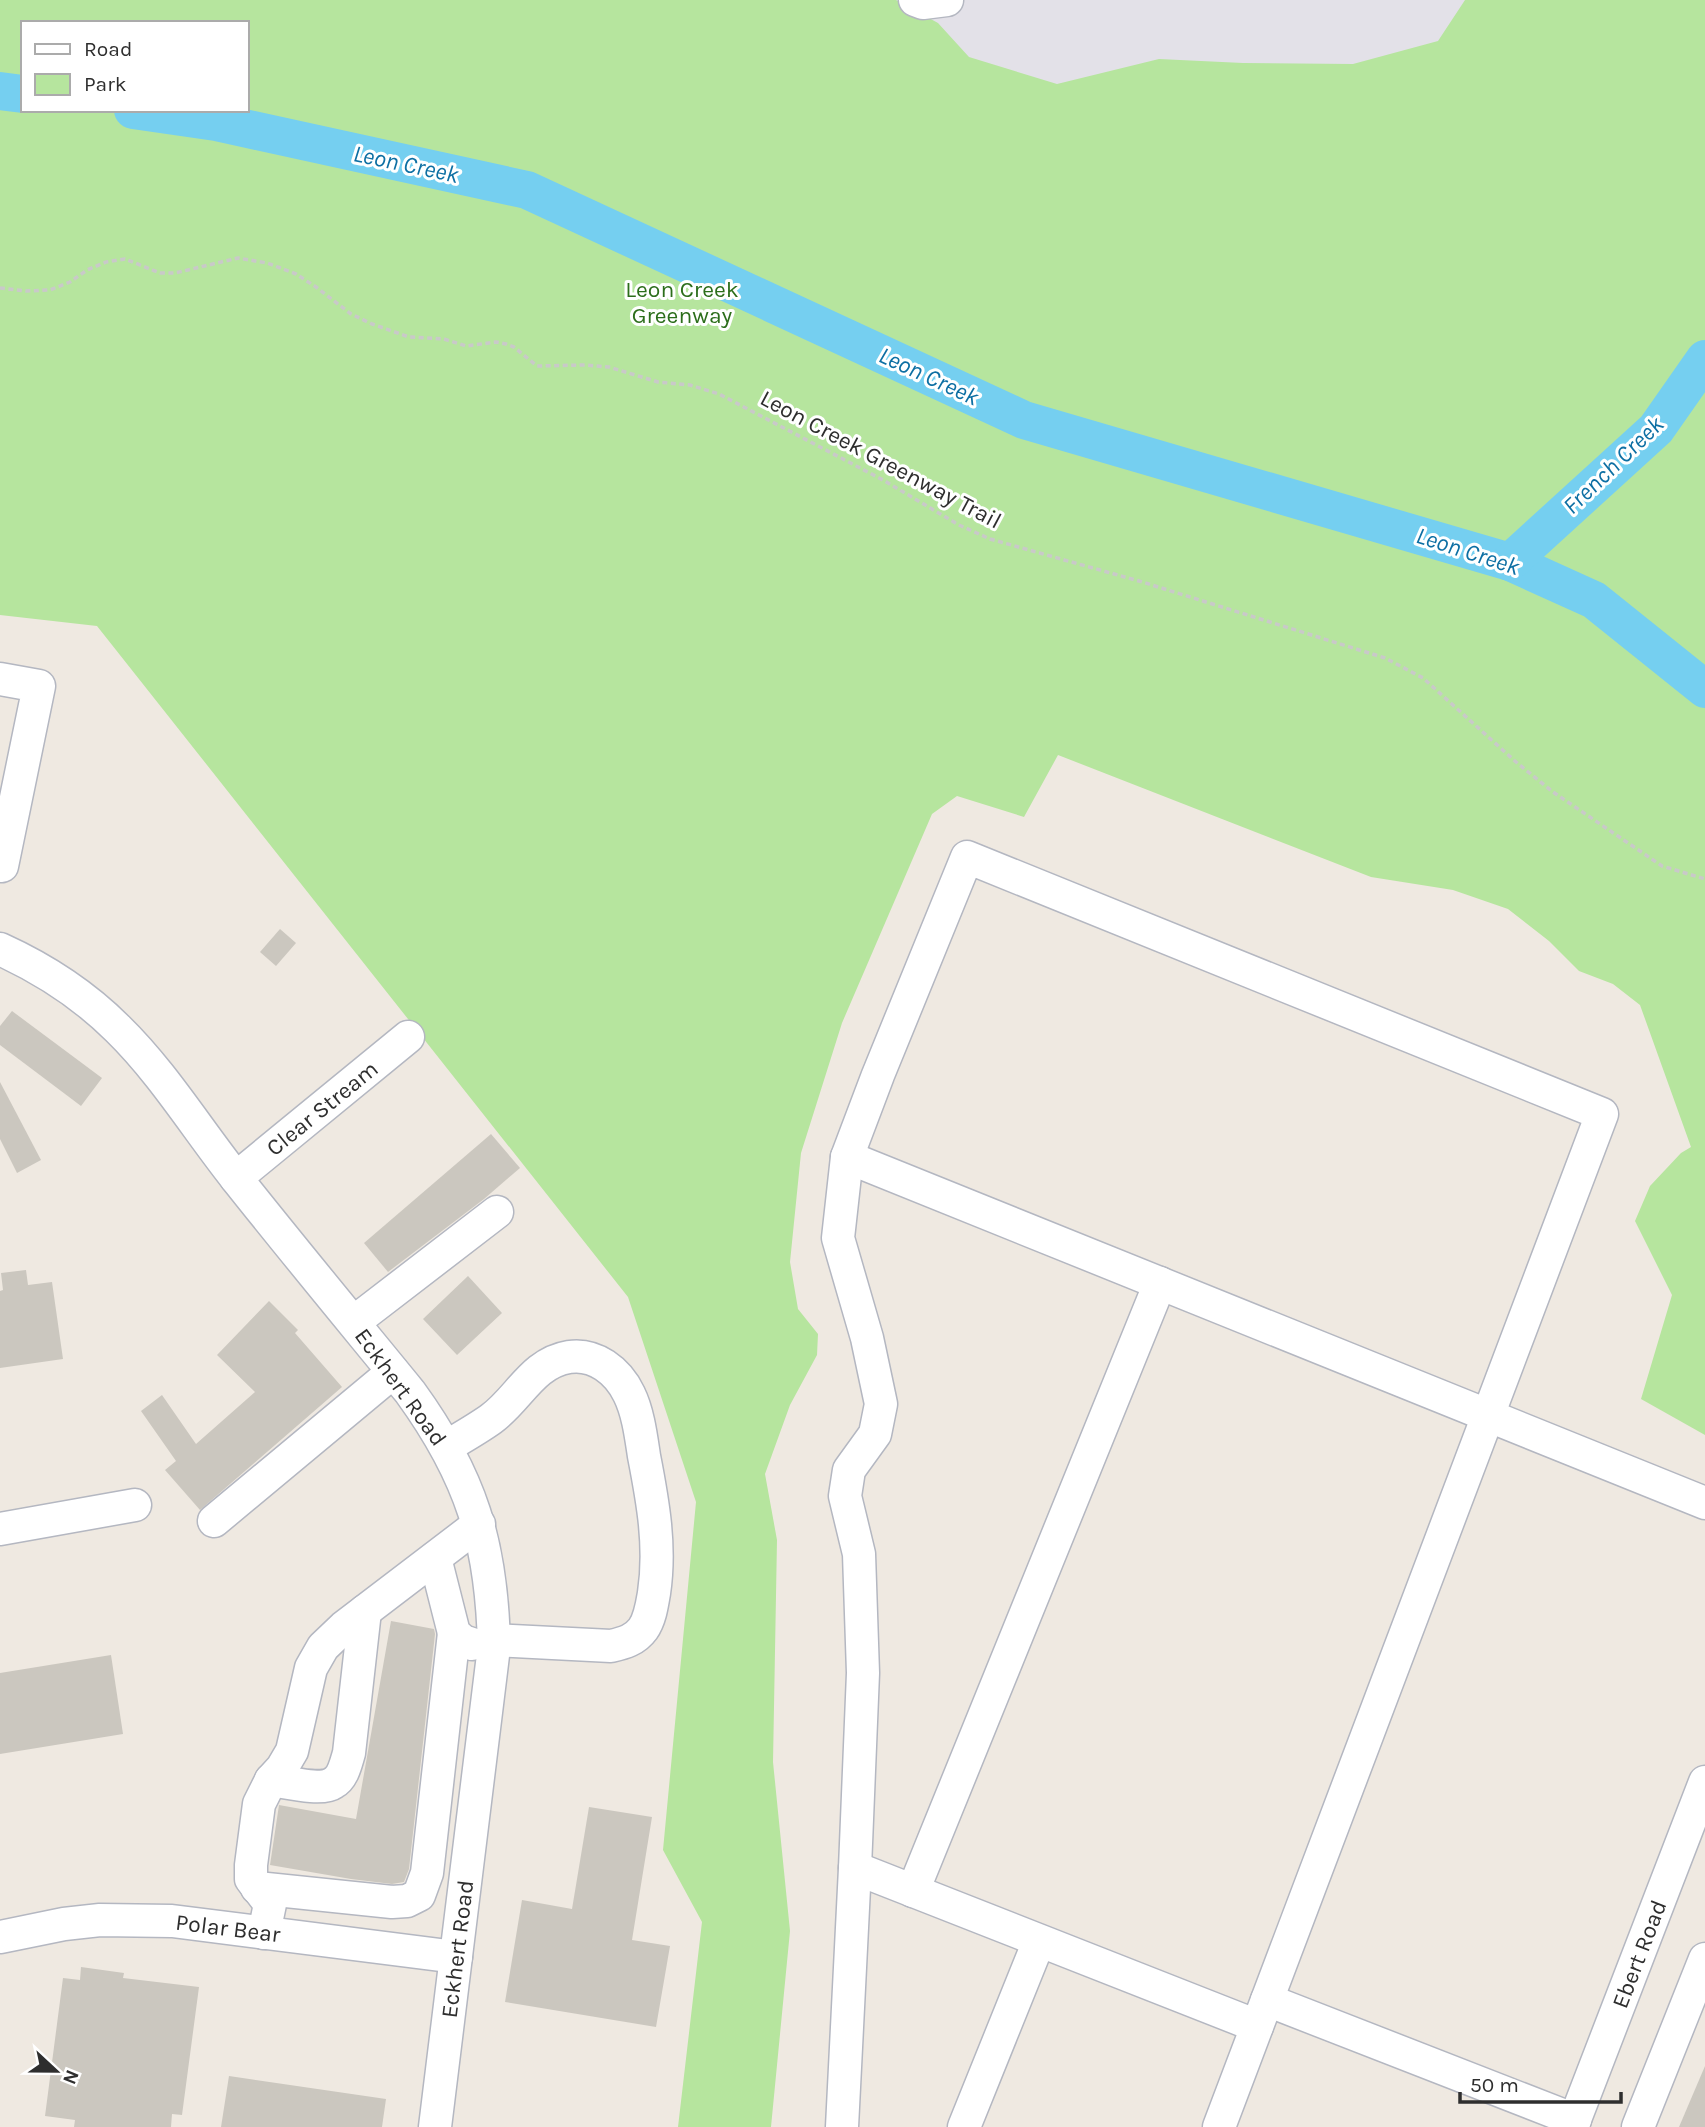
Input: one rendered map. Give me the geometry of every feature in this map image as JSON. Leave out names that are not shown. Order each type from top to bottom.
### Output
[{"type":"street","points":[[915,0],[947,0]]},
{"type":"street","points":[[0,679],[39,686],[2,866]]},
{"type":"street","points":[[842,2127],[863,1673],[859,1554],[845,1496],[849,1470],[875,1434],[881,1404],[867,1338],[838,1238],[846,1157],[967,857],[1602,1114],[1219,2127]]},
{"type":"street","name":"Eckhert Road","points":[[0,949],[56,979],[88,1002],[118,1029],[145,1059],[236,1178],[430,1420],[467,1491],[489,1567],[494,1607],[494,1643],[435,2127]]},
{"type":"street","name":"Clear Stream","points":[[236,1178],[408,1037]]},
{"type":"street","points":[[846,1157],[1705,1503]]},
{"type":"street","points":[[354,1322],[497,1212]]},
{"type":"street","points":[[914,1891],[1160,1283]]},
{"type":"street","points":[[446,1447],[493,1418],[528,1380],[546,1365],[570,1357],[593,1359],[613,1371],[629,1394],[640,1431],[655,1516],[657,1550],[652,1609],[644,1628],[629,1641],[611,1646],[494,1643],[475,1645],[463,1641],[454,1633]]},
{"type":"street","points":[[214,1521],[393,1372]]},
{"type":"street","points":[[0,1529],[135,1505]]},
{"type":"street","points":[[264,1933],[270,1904],[251,1879],[259,1804],[271,1780],[292,1751],[311,1668],[323,1647],[344,1627],[478,1524]]},
{"type":"street","points":[[257,1888],[395,1902],[408,1901],[419,1895],[427,1873],[454,1633],[435,1558]]},
{"type":"street","points":[[271,1780],[322,1786],[334,1783],[342,1772],[349,1753],[365,1611]]},
{"type":"street","name":"Ebert Road","points":[[1574,2124],[1705,1782]]},
{"type":"street","points":[[855,1868],[1039,1941],[1262,2013],[1574,2124]]},
{"type":"street","points":[[427,1873],[466,1876]]},
{"type":"street","points":[[391,1949],[395,1902]]},
{"type":"street","name":"Polar Bear","points":[[0,1937],[100,1920],[172,1921],[456,1957]]},
{"type":"street","points":[[964,2127],[1039,1941]]},
{"type":"street","points":[[1638,2127],[1705,1959]]},
{"type":"path","name":"Leon Creek Greenway Trail","points":[[0,288],[50,290],[106,262],[125,259],[160,273],[175,273],[238,258],[267,263],[296,274],[351,314],[409,337],[444,340],[466,346],[496,342],[514,347],[537,366],[608,367],[658,382],[690,385],[719,394],[989,539],[1139,580],[1384,658],[1423,678],[1553,792],[1662,866],[1705,879]]},
{"type":"shaded area","points":[[740,0],[1705,0],[1705,455]]},
{"type":"green space","name":"Leon Creek Greenway","points":[[0,0],[896,0],[938,23],[969,57],[1057,84],[1159,59],[1353,64],[1438,41],[1465,0],[1705,0],[1705,1435],[1641,1399],[1672,1295],[1635,1221],[1650,1186],[1681,1153],[1691,1147],[1640,1005],[1613,984],[1579,971],[1549,941],[1508,909],[1453,890],[1371,877],[1058,755],[1024,817],[957,796],[932,814],[842,1023],[801,1153],[790,1262],[798,1309],[818,1334],[817,1355],[790,1405],[765,1474],[777,1540],[773,1762],[790,1931],[771,2127],[678,2127],[702,1922],[663,1850],[696,1502],[628,1297],[97,626],[0,615]]},
{"type":"building","points":[[280,929],[296,943],[276,966],[260,952]]},
{"type":"building","points":[[12,1011],[102,1078],[81,1106],[0,1045],[0,1026]]},
{"type":"building","points":[[0,1082],[41,1160],[17,1173],[0,1139]]},
{"type":"building","points":[[491,1134],[520,1168],[388,1272],[364,1243]]},
{"type":"building","points":[[26,1270],[28,1285],[52,1282],[63,1359],[0,1368],[0,1291],[3,1290],[1,1273]]},
{"type":"building","points":[[468,1276],[502,1313],[457,1355],[423,1319]]},
{"type":"building","points":[[269,1301],[298,1330],[295,1333],[342,1387],[200,1510],[165,1470],[176,1461],[141,1411],[162,1395],[196,1444],[255,1392],[217,1355]]},
{"type":"building","points":[[391,1621],[434,1629],[435,1634],[409,1869],[404,1882],[392,1884],[351,1879],[270,1865],[279,1805],[356,1819]]},
{"type":"building","points":[[111,1655],[123,1734],[0,1754],[0,1673]]},
{"type":"building","points":[[589,1807],[652,1817],[632,1940],[670,1946],[656,2027],[505,2002],[522,1900],[572,1909]]},
{"type":"building","points":[[81,1967],[124,1973],[123,1978],[199,1987],[182,2115],[172,2114],[171,2127],[74,2127],[75,2120],[45,2116],[63,1978],[80,1980]]},
{"type":"building","points":[[1705,2066],[1705,2127],[1679,2127]]},
{"type":"building","points":[[229,2076],[386,2099],[382,2127],[221,2127]]},
{"type":"waterway","name":"Leon Creek","points":[[0,91],[21,94]]},
{"type":"waterway","name":"Leon Creek","points":[[147,112],[216,122],[527,190],[1024,420],[1510,562],[1594,600],[1705,689]]},
{"type":"waterway","name":"French Creek","points":[[1510,562],[1656,429],[1705,359]]}]
